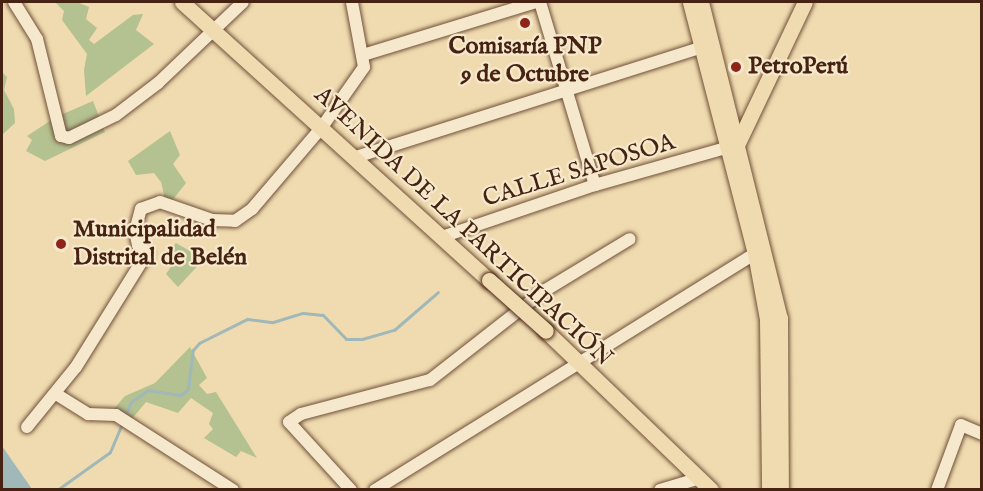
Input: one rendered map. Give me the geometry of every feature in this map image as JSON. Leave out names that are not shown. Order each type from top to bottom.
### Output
[{"type":"main road","name":"AVENIDA DE LA PARTICIPACIÓN","points":[[182,2],[356,157],[546,332],[711,489]]},
{"type":"main road","points":[[690,2],[707,46],[780,318],[781,489]]},
{"type":"main road","points":[[701,2],[707,46]]},
{"type":"main road","points":[[734,146],[805,2]]},
{"type":"main road","points":[[760,250],[767,319],[769,489]]},
{"type":"street","points":[[14,2],[36,39],[61,136],[65,138],[116,115],[216,31],[243,2]]},
{"type":"street","points":[[27,427],[56,394],[103,326],[147,253],[138,245],[135,231],[141,209],[149,204],[160,202],[212,220],[235,222],[252,209],[322,127],[358,79],[364,66],[352,2]]},
{"type":"street","points":[[363,55],[538,2],[595,185]]},
{"type":"street","points":[[356,157],[566,88],[707,46]]},
{"type":"street","name":"CALLE SAPOSOA","points":[[442,237],[595,185],[734,146]]},
{"type":"street","points":[[351,489],[290,422],[302,414],[430,380],[544,291],[630,239]]},
{"type":"street","points":[[375,489],[760,250]]},
{"type":"street","points":[[56,394],[87,414],[116,415],[233,489]]},
{"type":"street","points":[[937,489],[960,425],[981,434]]},
{"type":"street","points":[[660,489],[700,478]]},
{"type":"green space","points":[[55,2],[77,2],[89,7],[86,19],[97,28],[89,40],[94,44],[133,15],[143,14],[136,30],[154,44],[86,96],[84,70],[87,54],[62,20],[64,11]]},
{"type":"green space","points":[[2,72],[7,77],[4,90],[14,109],[15,123],[2,135]]},
{"type":"green space","points":[[93,101],[105,132],[45,161],[26,151],[32,140],[27,136],[56,117]]},
{"type":"green space","points":[[170,131],[180,155],[173,164],[186,183],[171,202],[165,199],[161,182],[154,173],[136,175],[128,161]]},
{"type":"green space","points":[[176,243],[204,259],[178,287],[166,274],[174,262],[166,255]]},
{"type":"green space","points":[[190,347],[207,378],[199,385],[207,394],[216,392],[257,458],[241,451],[236,457],[204,438],[213,429],[209,424],[213,413],[191,398],[178,413],[146,402],[131,420],[112,411],[125,396],[155,383]]},
{"type":"water","points":[[2,446],[32,489],[2,489]]},
{"type":"waterway","points":[[125,416],[131,402],[148,390],[181,395],[188,389],[193,350],[199,343],[247,319],[273,322],[303,313],[323,315],[346,339],[362,339],[394,330],[438,292]]},
{"type":"waterway","points":[[57,490],[110,452],[123,422]]},
{"type":"place","name":"Comisaría PNP 9 de Octubre","points":[[525,23]]},
{"type":"place","name":"PetroPerú","points":[[736,67]]},
{"type":"place","name":"Municipalidad Distrital de Belén","points":[[61,244]]}]
